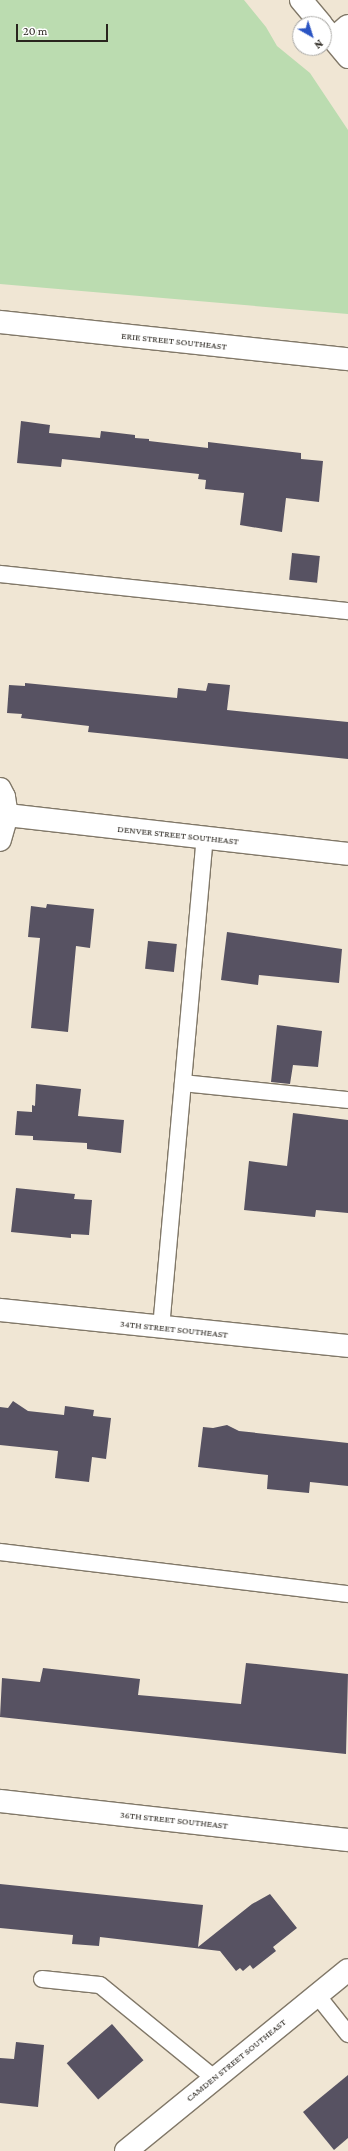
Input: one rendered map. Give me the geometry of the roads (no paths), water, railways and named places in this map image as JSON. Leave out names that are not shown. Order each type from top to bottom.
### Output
[{"type":"main road","points":[[301,0],[318,16]]},
{"type":"main road","points":[[332,31],[348,57]]},
{"type":"main road","name":"ERIE STREET SOUTHEAST","points":[[0,322],[348,359]]},
{"type":"main road","points":[[0,789],[4,797],[7,816],[0,840]]},
{"type":"main road","name":"DENVER STREET SOUTHEAST","points":[[7,816],[348,854]]},
{"type":"main road","name":"34TH STREET SOUTHEAST","points":[[0,1310],[161,1328],[348,1346]]},
{"type":"main road","name":"36TH STREET SOUTHEAST","points":[[0,1800],[348,1840]]},
{"type":"main road","name":"CAMDEN STREET SOUTHEAST","points":[[126,2151],[348,1970]]},
{"type":"lane","points":[[0,574],[348,611]]},
{"type":"lane","points":[[161,1328],[205,838]]},
{"type":"lane","points":[[183,1083],[348,1100]]},
{"type":"lane","points":[[0,1552],[348,1594]]},
{"type":"lane","points":[[42,1979],[100,1985],[214,2078]]},
{"type":"lane","points":[[317,1995],[348,2034]]}]
